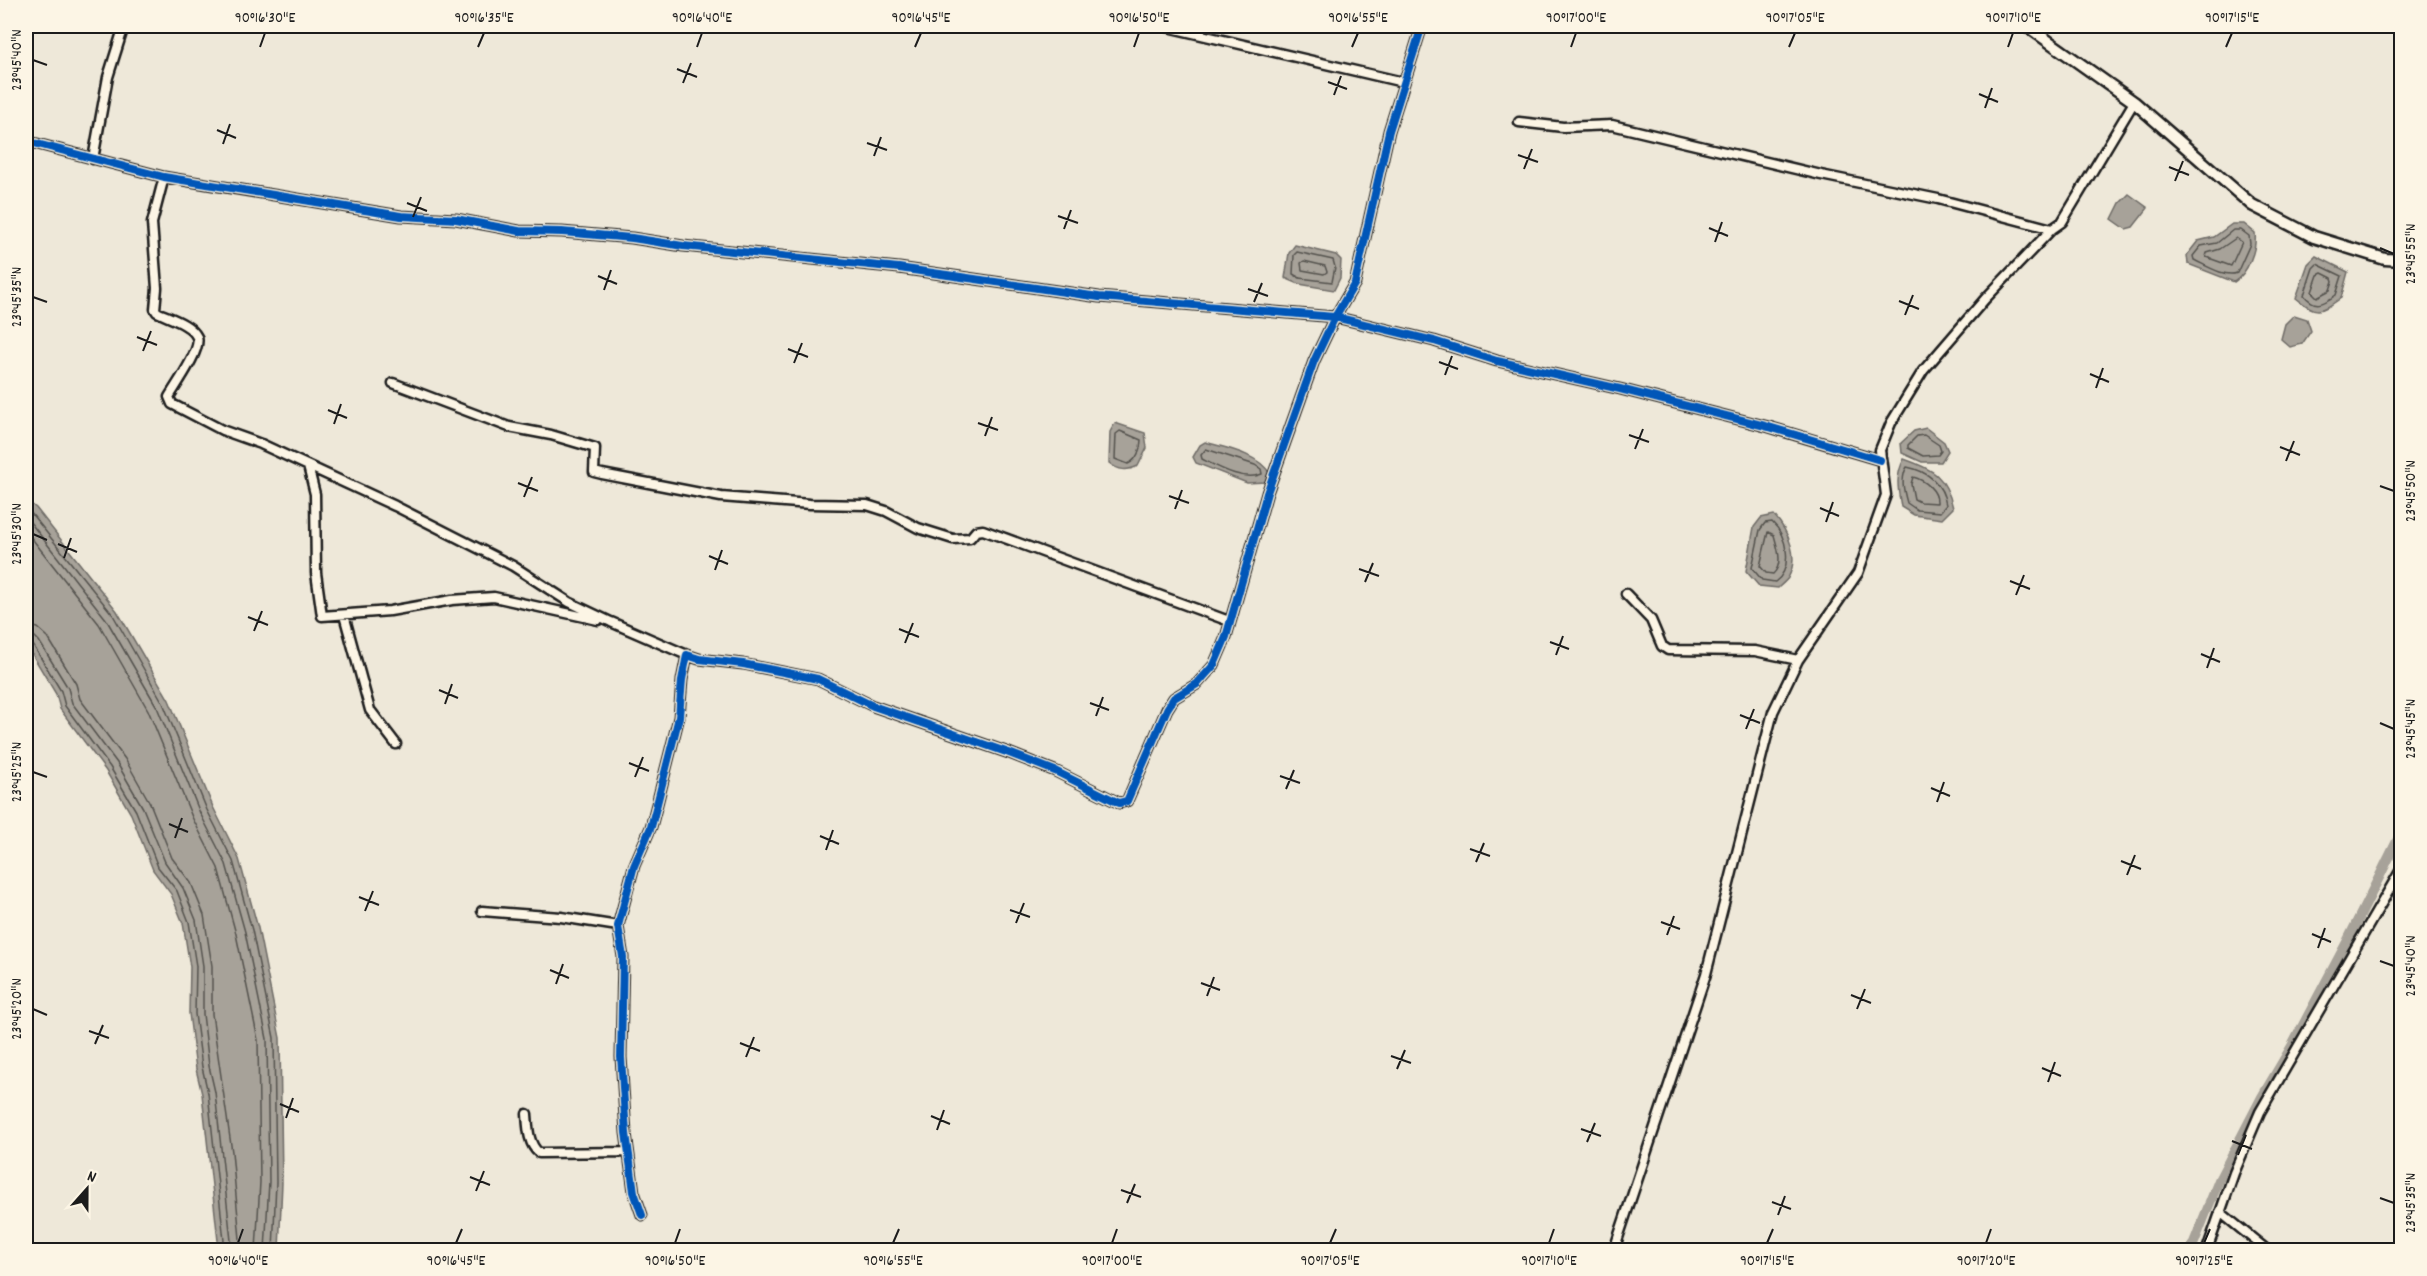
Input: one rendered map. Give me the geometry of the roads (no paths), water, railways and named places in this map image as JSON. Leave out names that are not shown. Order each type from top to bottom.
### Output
[{"type":"street","points":[[93,159],[108,77],[124,26]]},
{"type":"street","points":[[1163,26],[1403,82]]},
{"type":"street","points":[[164,177],[152,223],[157,288],[155,309],[190,328],[197,337],[198,344],[169,397],[170,401],[188,414],[222,430],[261,444],[476,546],[513,566],[569,602],[687,655],[818,679],[873,706],[1055,771],[1119,802],[1127,801],[1132,794],[1167,709],[1174,698],[1197,684],[1214,665],[1226,637],[1268,493],[1314,361],[1335,317],[1356,283],[1377,180],[1403,82],[1422,26]]},
{"type":"street","points":[[2027,26],[2134,102],[2252,205],[2314,237],[2385,259],[2402,260]]},
{"type":"street","points":[[1614,1251],[1709,963],[1773,712],[1798,660],[1858,573],[1886,495],[1880,450],[1891,423],[1923,372],[1985,299],[2052,229],[2062,222],[2134,102]]},
{"type":"street","points":[[1520,122],[1563,127],[1612,125],[1821,175],[1938,199],[2052,229]]},
{"type":"street","points":[[26,141],[164,177],[401,216],[456,219],[519,231],[632,238],[683,246],[899,268],[1099,297],[1335,317],[1434,341],[1497,361],[1769,427],[1880,460]]},
{"type":"street","points":[[393,383],[509,427],[588,445],[594,448],[594,472],[721,496],[810,504],[867,505],[886,510],[918,528],[953,539],[970,538],[976,531],[982,530],[1229,621]]},
{"type":"street","points":[[308,466],[315,494],[315,549],[322,616],[390,611],[452,600],[494,597],[610,622]]},
{"type":"street","points":[[1626,594],[1651,620],[1662,646],[1668,650],[1755,651],[1798,660]]},
{"type":"street","points":[[344,615],[370,710],[396,744]]},
{"type":"street","points":[[642,1215],[634,1192],[628,1152],[621,1057],[623,957],[618,926],[634,866],[651,827],[657,804],[679,717],[687,655]]},
{"type":"street","points":[[2207,1251],[2234,1173],[2260,1112],[2402,868]]},
{"type":"street","points":[[482,911],[561,917],[618,926]]},
{"type":"street","points":[[527,1114],[533,1146],[539,1153],[628,1152]]},
{"type":"street","points":[[2220,1212],[2267,1251]]},
{"type":"water","points":[[2129,194],[2148,208],[2133,227],[2126,229],[2112,219],[2120,203]]},
{"type":"water","points":[[2232,224],[2244,224],[2255,233],[2255,246],[2239,278],[2234,282],[2188,264],[2187,255],[2198,241],[2214,237]]},
{"type":"water","points":[[1295,245],[1336,255],[1341,260],[1340,278],[1334,290],[1299,284],[1285,278],[1289,253]]},
{"type":"water","points":[[2316,256],[2348,272],[2341,298],[2328,307],[2318,310],[2296,298],[2308,264]]},
{"type":"water","points":[[2294,315],[2307,319],[2311,331],[2302,344],[2290,347],[2281,339],[2285,324]]},
{"type":"water","points":[[1115,423],[1145,433],[1147,448],[1138,466],[1123,469],[1116,468],[1109,463],[1110,432]]},
{"type":"water","points":[[1926,428],[1944,442],[1948,451],[1941,462],[1922,462],[1902,453],[1901,443],[1914,431]]},
{"type":"water","points":[[1205,442],[1232,449],[1250,457],[1258,461],[1270,474],[1265,482],[1247,483],[1196,463],[1193,457],[1200,445]]},
{"type":"water","points":[[1904,459],[1930,470],[1942,481],[1953,508],[1942,519],[1914,515],[1901,507],[1898,477]]},
{"type":"water","points":[[26,500],[36,508],[117,611],[169,700],[213,807],[239,859],[258,928],[280,1038],[282,1183],[279,1250],[219,1250],[202,1094],[196,1069],[189,1013],[190,967],[183,923],[171,894],[153,870],[131,814],[106,771],[60,709],[56,694],[26,644]]},
{"type":"water","points":[[1774,515],[1788,536],[1793,553],[1788,578],[1778,588],[1759,586],[1746,571],[1754,527],[1761,518]]},
{"type":"waterway","points":[[2191,1250],[2219,1180],[2347,942],[2402,831]]}]
